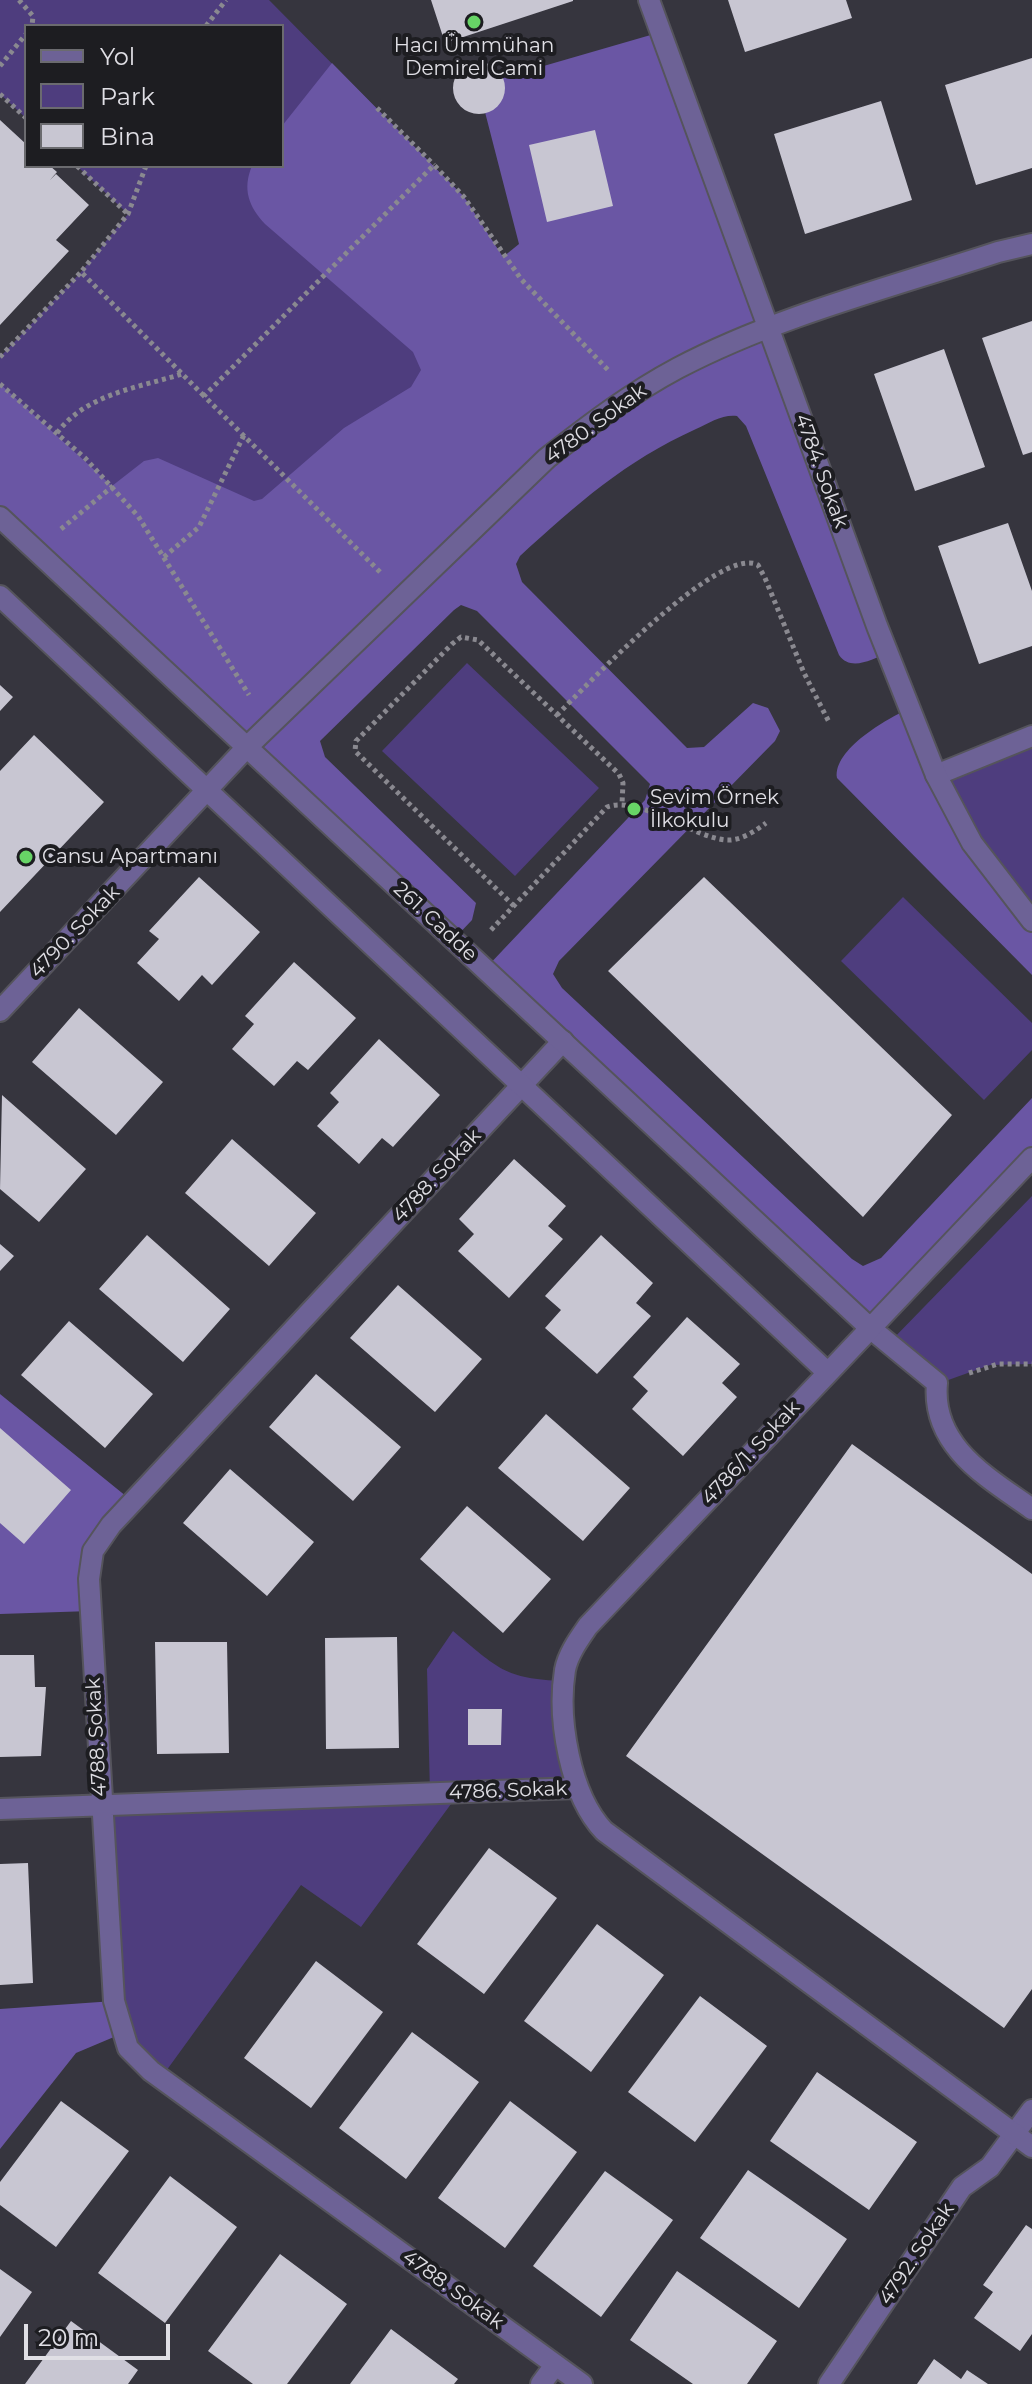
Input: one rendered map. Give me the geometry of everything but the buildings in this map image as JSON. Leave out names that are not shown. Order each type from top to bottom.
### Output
[{"type":"street","name":"4784. Sokak","points":[[649,0],[936,775],[972,843],[1032,921]]},
{"type":"street","name":"4780. Sokak","points":[[247,747],[547,458],[632,395],[679,367],[769,328],[1032,244]]},
{"type":"street","name":"261. Cadde","points":[[0,517],[870,1328],[937,1383]]},
{"type":"street","points":[[0,596],[827,1372]]},
{"type":"street","points":[[936,775],[1032,736]]},
{"type":"street","name":"4790. Sokak","points":[[0,1011],[247,747]]},
{"type":"street","name":"4788. Sokak","points":[[563,1041],[96,1544],[89,1579],[100,1805],[117,2019],[136,2058],[582,2384]]},
{"type":"street","name":"4786/1. Sokak","points":[[577,1788],[563,1708],[566,1667],[575,1645],[588,1626],[1032,1158]]},
{"type":"street","points":[[937,1383],[937,1410],[956,1450],[1032,1509]]},
{"type":"street","name":"4786. Sokak","points":[[0,1809],[577,1788],[593,1819],[622,1845],[1032,2147]]},
{"type":"street","name":"4792. Sokak","points":[[829,2384],[962,2187],[990,2167],[1032,2110]]},
{"type":"street","points":[[541,2384],[555,2365]]},
{"type":"path","points":[[19,0],[33,16],[32,24]]},
{"type":"path","points":[[208,24],[226,0]]},
{"type":"path","points":[[0,66],[24,36]]},
{"type":"path","points":[[0,94],[24,116]]},
{"type":"path","points":[[377,108],[464,197],[521,279],[632,395]]},
{"type":"path","points":[[204,396],[434,165]]},
{"type":"path","points":[[79,168],[128,214]]},
{"type":"path","points":[[0,357],[81,272],[128,214],[145,168]]},
{"type":"path","points":[[81,272],[404,596]]},
{"type":"path","points":[[57,433],[69,417],[95,401],[182,374]]},
{"type":"path","points":[[0,384],[113,486],[138,516],[269,726]]},
{"type":"path","points":[[164,557],[199,527],[244,435]]},
{"type":"path","points":[[38,552],[113,486]]},
{"type":"path","points":[[557,715],[630,641],[685,595],[720,573],[748,562],[758,565],[765,578],[804,673],[830,724]]},
{"type":"path","points":[[514,906],[355,751],[356,741],[461,637],[472,636],[478,640],[619,774],[623,783],[622,804]]},
{"type":"path","points":[[469,954],[607,807],[622,804],[726,840],[746,836],[766,823]]},
{"type":"path","points":[[937,1383],[990,1365],[1032,1364]]},
{"type":"green space","points":[[0,0],[269,0],[464,197],[503,258],[247,747],[0,517],[0,357],[81,272],[128,214],[79,168],[284,168],[284,24],[24,24],[24,116],[0,94]]},
{"type":"green space","points":[[467,663],[599,788],[515,876],[382,751]]},
{"type":"green space","points":[[1032,736],[1032,921],[936,775]]},
{"type":"green space","points":[[903,897],[1032,1023],[1032,1050],[984,1100],[841,961]]},
{"type":"green space","points":[[1032,1196],[1032,1364],[990,1365],[940,1383],[888,1344]]},
{"type":"green space","points":[[453,1631],[492,1663],[514,1674],[564,1681],[577,1788],[459,1793],[361,1927],[301,1885],[161,2078],[128,2048],[100,1805],[430,1794],[427,1669]]},
{"type":"shaded area","points":[[661,32],[888,653],[856,663],[849,663],[839,655],[746,426],[737,416],[716,420],[647,455],[582,501],[520,556],[516,564],[522,582],[687,748],[704,747],[753,703],[768,708],[780,731],[775,741],[559,961],[553,974],[562,988],[863,1266],[881,1258],[1032,1098],[1032,1158],[870,1328],[485,969],[645,800],[650,784],[477,611],[461,605],[454,610],[320,741],[325,757],[476,903],[472,920],[453,940],[0,517],[0,384],[112,486],[144,461],[158,458],[254,501],[262,499],[344,428],[411,387],[421,370],[413,352],[265,224],[249,197],[249,174],[251,168],[284,168],[284,123],[332,63],[464,197],[503,257],[519,244],[478,85]]},
{"type":"shaded area","points":[[910,708],[936,775],[1032,921],[1032,975],[837,778],[843,756],[852,746],[876,727]]},
{"type":"shaded area","points":[[0,1394],[132,1501],[100,1537],[91,1611],[0,1614]]},
{"type":"shaded area","points":[[114,2001],[121,2034],[76,2053],[0,2149],[0,2009]]},
{"type":"place","name":"Hacı Ümmühan Demirel Cami","points":[[474,22]]},
{"type":"place","name":"Sevim Örnek İlkokulu","points":[[634,809]]},
{"type":"place","name":"Cansu Apartmanı","points":[[26,857]]}]
